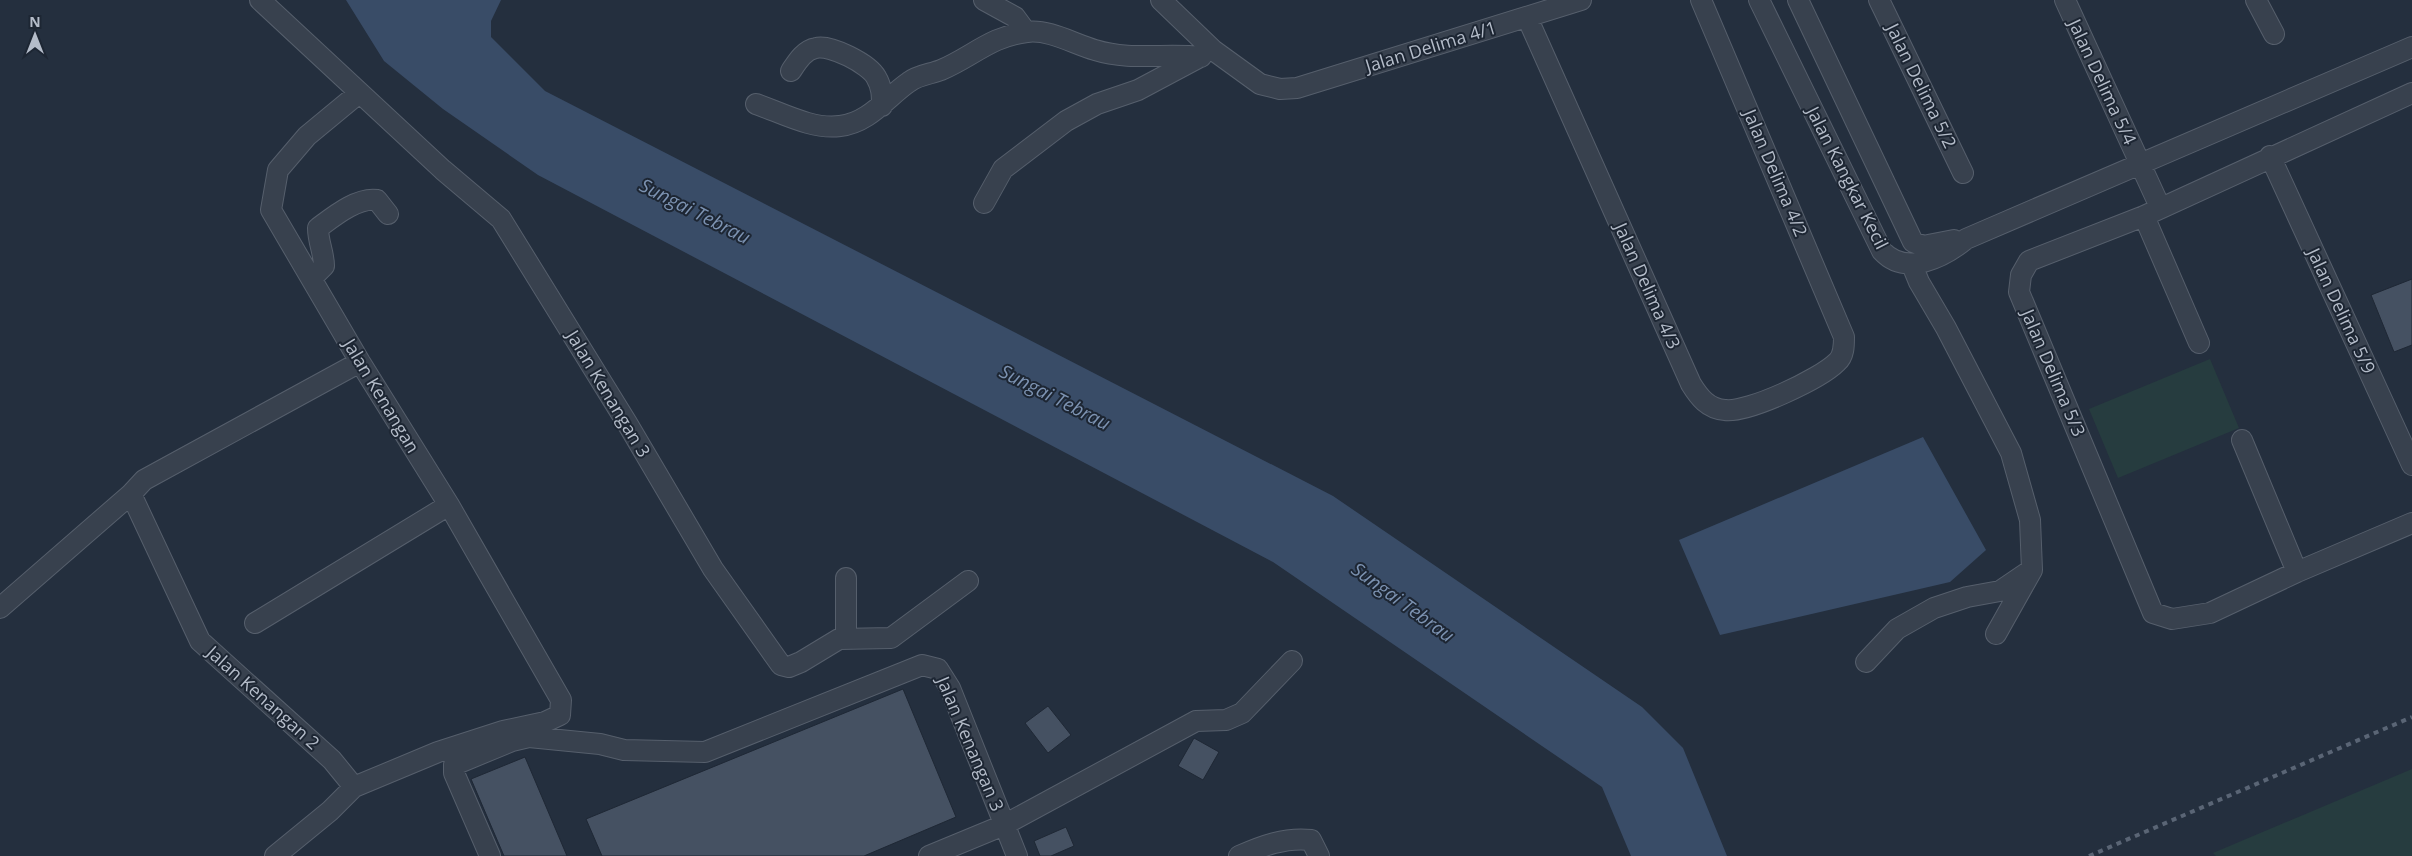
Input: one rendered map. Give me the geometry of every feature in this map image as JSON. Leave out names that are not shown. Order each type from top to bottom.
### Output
[{"type":"street","points":[[260,0],[359,93]]},
{"type":"street","points":[[984,0],[1015,17],[1026,32]]},
{"type":"street","points":[[1161,0],[1207,54]]},
{"type":"street","name":"Jalan Delima 4/1","points":[[1207,54],[1260,84],[1280,89],[1297,88],[1581,0]]},
{"type":"street","name":"Jalan Delima 4/2","points":[[1701,0],[1840,324],[1844,337],[1844,347]]},
{"type":"street","name":"Jalan Kangkar Kecil","points":[[1759,0],[1882,251],[1899,263],[1912,265]]},
{"type":"street","name":"Jalan Kangkar Kecil","points":[[1798,0],[1914,242],[1923,246],[1966,239]]},
{"type":"street","name":"Jalan Delima 5/2","points":[[1879,0],[1963,172]]},
{"type":"street","name":"Jalan Delima 5/4","points":[[2065,0],[2139,164],[2152,211],[2199,343]]},
{"type":"street","points":[[2256,0],[2274,34]]},
{"type":"street","name":"Jalan Delima 4/3","points":[[1527,17],[1690,384],[1699,398],[1712,407],[1724,410],[1737,410],[1779,395],[1817,376],[1838,362],[1844,347]]},
{"type":"street","points":[[756,104],[815,125],[840,126],[862,118],[882,106],[895,92],[912,80],[942,70],[988,42],[1026,32],[1044,32],[1117,56],[1207,54]]},
{"type":"street","points":[[791,71],[800,58],[814,48],[827,46],[854,60],[875,74],[912,80]]},
{"type":"street","points":[[1996,634],[2032,570],[2030,520],[2011,453],[1946,328],[1918,282],[1912,265],[1953,250],[1966,239],[2412,47]]},
{"type":"street","points":[[984,203],[1003,169],[1066,121],[1097,104],[1138,90],[1207,54]]},
{"type":"street","points":[[875,74],[882,90],[882,106]]},
{"type":"street","name":"Jalan Kenangan","points":[[354,787],[438,752],[503,731],[545,722],[560,715],[561,700],[449,505],[360,362],[271,210],[278,170],[307,136],[359,93]]},
{"type":"street","name":"Jalan Kenangan 3","points":[[359,93],[443,170],[501,219],[627,423],[712,569],[776,661],[781,666],[789,667],[839,639],[846,638]]},
{"type":"street","name":"Jalan Delima 5/3","points":[[2410,100],[2270,156],[2152,211],[2030,261],[2021,275],[2019,292],[2153,613],[2172,619],[2210,613],[2297,572],[2412,523]]},
{"type":"street","name":"Jalan Delima 5/9","points":[[2270,156],[2412,466]]},
{"type":"street","points":[[312,278],[324,266],[324,257],[318,239],[318,228],[342,211],[370,199],[377,200],[388,214]]},
{"type":"street","points":[[0,608],[131,494],[144,480],[360,362]]},
{"type":"street","points":[[2242,440],[2297,572]]},
{"type":"street","name":"Jalan Kenangan 2","points":[[131,494],[200,641],[332,760],[354,787]]},
{"type":"street","points":[[255,623],[449,505]]},
{"type":"street","points":[[1866,662],[1897,629],[1934,608],[1967,597],[2000,591],[2032,570]]},
{"type":"street","points":[[846,578],[846,638],[891,638],[968,581]]},
{"type":"street","points":[[929,856],[1004,825],[1196,721],[1226,720],[1242,713],[1292,661]]},
{"type":"street","name":"Jalan Kenangan 3","points":[[490,856],[454,773],[454,765],[512,741],[529,737],[600,744],[624,750],[705,752],[922,666],[938,669],[950,688],[1004,825]]},
{"type":"street","points":[[275,856],[330,810],[354,787]]},
{"type":"street","points":[[1004,825],[1017,856]]},
{"type":"street","points":[[1239,856],[1268,844],[1299,839],[1311,840],[1319,856]]},
{"type":"green space","points":[[2210,359],[2239,428],[2118,478],[2089,409]]},
{"type":"green space","points":[[2412,769],[2412,856],[2216,856],[2213,853]]},
{"type":"water","name":"Sungai Tebrau","points":[[346,0],[501,0],[491,21],[491,37],[545,91],[1333,496],[1642,707],[1683,748],[1727,856],[1631,856],[1602,787],[1273,562],[538,175],[443,109],[384,61]]},
{"type":"water","points":[[1923,437],[1986,550],[1950,582],[1720,635],[1679,540]]},
{"type":"building","points":[[2412,279],[2412,345],[2394,352],[2371,295]]},
{"type":"building","points":[[903,689],[956,817],[864,856],[602,856],[586,819]]},
{"type":"building","points":[[1048,706],[1071,735],[1048,753],[1025,723]]},
{"type":"building","points":[[1194,738],[1219,752],[1203,780],[1178,766]]},
{"type":"building","points":[[525,757],[567,856],[504,856],[471,779]]},
{"type":"building","points":[[1066,827],[1074,846],[1051,856],[1040,856],[1034,841]]},
{"type":"railway","points":[[2089,856],[2412,717]]}]
